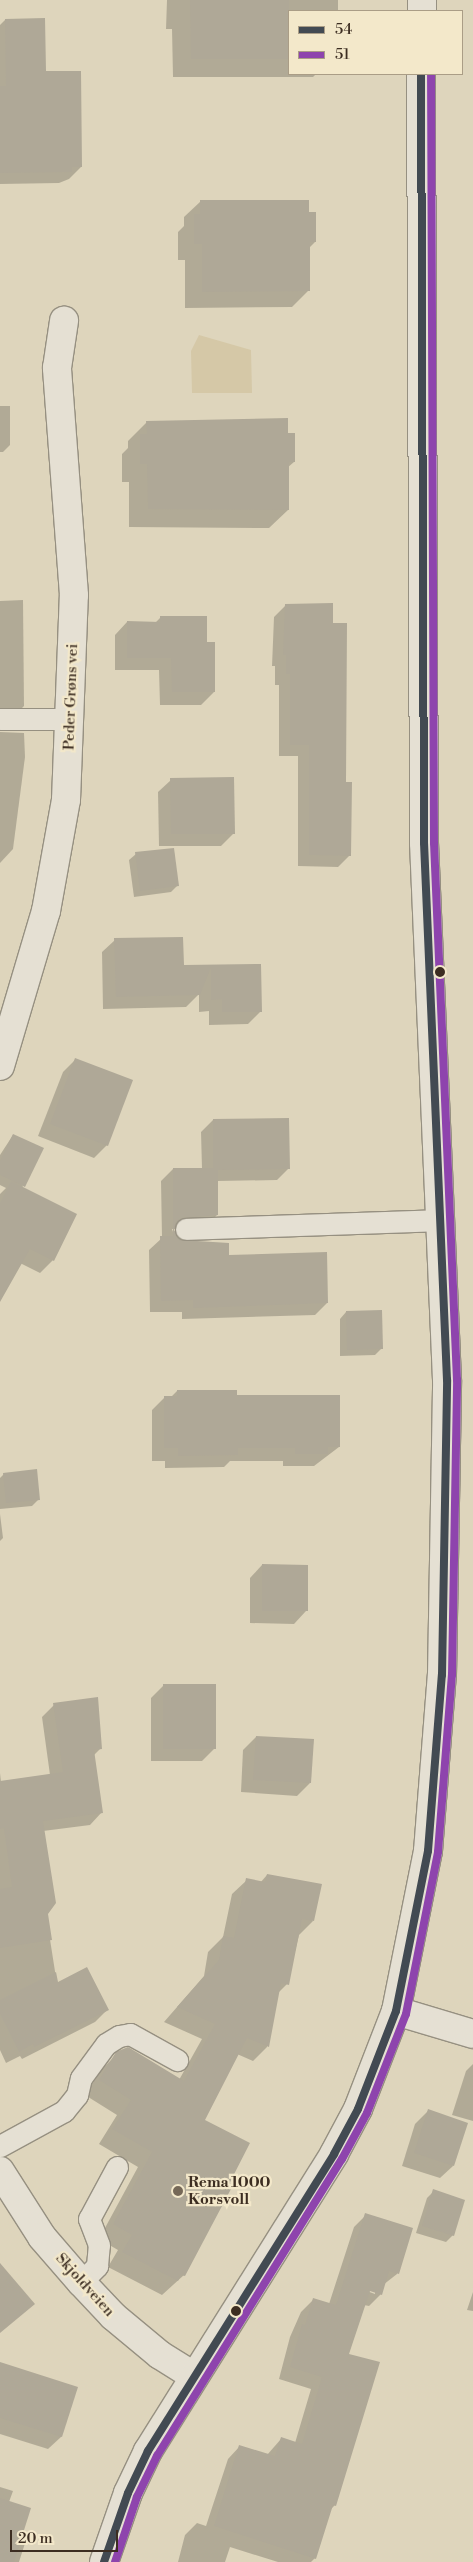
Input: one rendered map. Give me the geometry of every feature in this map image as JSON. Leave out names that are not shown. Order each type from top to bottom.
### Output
[{"type":"main road","points":[[104,2562],[126,2499],[148,2451],[193,2376],[334,2154],[358,2109],[396,2012],[428,1851],[440,1715],[447,1380],[422,754],[421,75]]},
{"type":"main road","name":"Peder Grøns vei","points":[[0,1066],[46,911],[66,800],[71,719],[74,595],[57,368],[64,322]]},
{"type":"main road","points":[[396,2012],[473,2034]]},
{"type":"main road","name":"Skjoldveien","points":[[0,2172],[42,2237],[80,2282],[113,2316],[160,2356],[193,2376]]},
{"type":"lane","points":[[0,719],[71,719]]},
{"type":"lane","points":[[186,1229],[440,1220]]},
{"type":"lane","points":[[0,2146],[64,2111],[77,2094],[81,2078],[101,2051],[119,2036],[130,2034],[177,2060]]},
{"type":"lane","points":[[80,2282],[97,2266],[98,2245],[89,2219],[117,2167]]},
{"type":"shaded area","points":[[199,335],[251,350],[252,393],[192,393],[191,351]]},
{"type":"building","points":[[190,0],[289,0],[288,59],[191,59]]},
{"type":"building","points":[[45,18],[46,71],[81,71],[82,167],[72,167],[72,172],[0,173],[0,86],[6,86],[5,19]]},
{"type":"building","points":[[200,200],[309,200],[309,212],[316,212],[316,242],[310,242],[310,291],[202,292],[202,244],[194,244],[194,214],[200,214]]},
{"type":"building","points":[[288,418],[288,433],[295,433],[295,462],[289,462],[289,510],[148,509],[147,464],[140,464],[140,434],[147,434],[146,421]]},
{"type":"building","points":[[333,603],[333,623],[347,623],[346,782],[352,782],[351,856],[309,855],[309,745],[290,745],[290,674],[286,674],[286,655],[283,655],[285,604]]},
{"type":"building","points":[[160,616],[207,616],[207,642],[215,642],[215,692],[172,692],[171,658],[127,658],[127,621],[160,622]]},
{"type":"building","points":[[234,777],[235,834],[171,834],[170,778]]},
{"type":"building","points":[[174,848],[179,886],[140,891],[135,852]]},
{"type":"building","points":[[183,937],[184,965],[261,964],[262,1012],[222,1012],[222,999],[211,1000],[211,967],[200,995],[116,997],[114,938]]},
{"type":"building","points":[[75,1058],[133,1080],[108,1146],[50,1124]]},
{"type":"building","points":[[289,1118],[290,1169],[218,1170],[218,1215],[180,1218],[174,1230],[181,1240],[229,1243],[229,1255],[327,1252],[328,1303],[193,1308],[193,1300],[161,1301],[160,1236],[173,1236],[173,1168],[213,1168],[213,1119]]},
{"type":"building","points":[[13,1134],[44,1148],[25,1187],[0,1175],[0,1161]]},
{"type":"building","points":[[11,1181],[77,1214],[54,1261],[30,1249],[0,1302],[0,1203]]},
{"type":"building","points":[[382,1310],[383,1349],[347,1350],[346,1311]]},
{"type":"building","points":[[177,1390],[237,1390],[237,1395],[340,1395],[340,1447],[328,1447],[328,1454],[295,1454],[295,1448],[238,1448],[238,1455],[178,1456],[178,1448],[164,1448],[164,1396],[177,1396]]},
{"type":"building","points":[[37,1469],[40,1500],[6,1503],[3,1473]]},
{"type":"building","points":[[262,1564],[308,1565],[308,1611],[262,1611]]},
{"type":"building","points":[[163,1684],[216,1684],[216,1749],[163,1749]]},
{"type":"building","points":[[98,1697],[102,1749],[94,1750],[103,1813],[43,1821],[56,1903],[48,1914],[52,1940],[0,1948],[0,1889],[12,1887],[4,1828],[0,1829],[0,1781],[63,1772],[53,1703]]},
{"type":"building","points":[[256,1736],[314,1739],[311,1783],[253,1780]]},
{"type":"building","points":[[267,1874],[322,1884],[314,1921],[302,1919],[289,1985],[281,1983],[269,2047],[247,2038],[205,2120],[250,2143],[227,2188],[231,2189],[185,2276],[181,2275],[178,2281],[122,2252],[132,2235],[113,2224],[152,2152],[112,2129],[131,2100],[99,2080],[116,2052],[128,2047],[184,2081],[215,2024],[177,2007],[219,1960],[223,1936],[234,1938],[246,1878],[265,1882]]},
{"type":"building","points":[[87,1967],[109,2010],[34,2047],[33,2044],[19,2052],[0,2014],[0,2000],[56,1972],[58,1982]]},
{"type":"building","points":[[428,2109],[468,2123],[454,2166],[414,2153]]},
{"type":"building","points":[[433,2189],[465,2200],[454,2236],[422,2226]]},
{"type":"building","points":[[365,2213],[413,2228],[399,2274],[389,2271],[382,2295],[370,2291],[349,2354],[380,2362],[336,2506],[333,2505],[316,2559],[214,2526],[239,2445],[275,2456],[281,2437],[302,2444],[322,2377],[290,2367],[302,2324],[305,2325],[313,2298],[336,2305]]},
{"type":"building","points":[[0,2263],[35,2304],[0,2333]]},
{"type":"building","points":[[0,2362],[78,2387],[62,2437],[0,2418]]},
{"type":"building","points":[[0,2498],[31,2508],[14,2562],[0,2562]]},
{"type":"transit line","name":"54","points":[[104,2562],[128,2493],[148,2451],[334,2154],[358,2109],[396,2011],[428,1851],[442,1675],[447,1380],[424,843],[421,75]]},
{"type":"transit line","name":"51","points":[[115,2562],[137,2497],[157,2456],[342,2159],[367,2113],[406,2014],[438,1852],[452,1675],[457,1380],[434,843],[431,75]]},
{"type":"place","name":"Rema 1000 Korsvoll","points":[[178,2191]]}]
